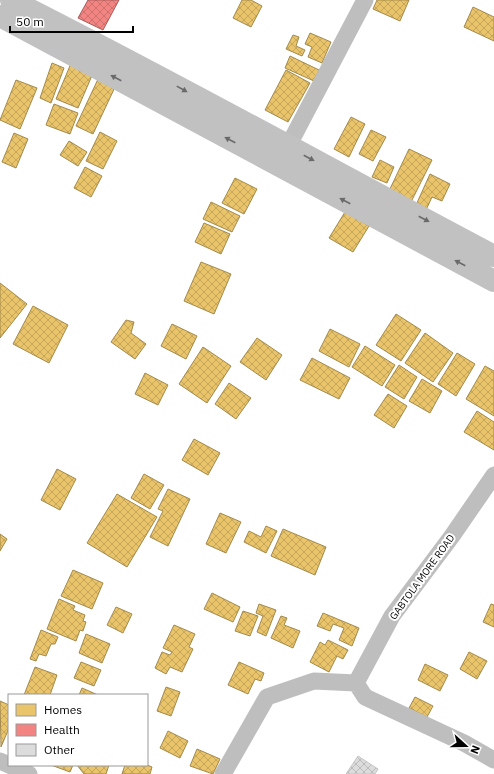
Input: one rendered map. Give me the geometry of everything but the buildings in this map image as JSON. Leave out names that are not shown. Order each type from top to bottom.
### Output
[{"type":"street","points":[[11,0],[157,75],[283,156],[494,281]]},
{"type":"street","points":[[283,156],[364,0]]},
{"type":"street","points":[[0,16],[147,95],[283,156],[494,256]]},
{"type":"street","points":[[147,95],[157,75]]},
{"type":"street","name":"GABTOLA MORE ROAD","points":[[356,683],[392,616],[452,536],[494,475]]},
{"type":"street","points":[[223,774],[267,697],[314,681],[356,683],[365,697],[464,743],[494,760]]},
{"type":"street","points":[[11,766],[29,774]]}]
